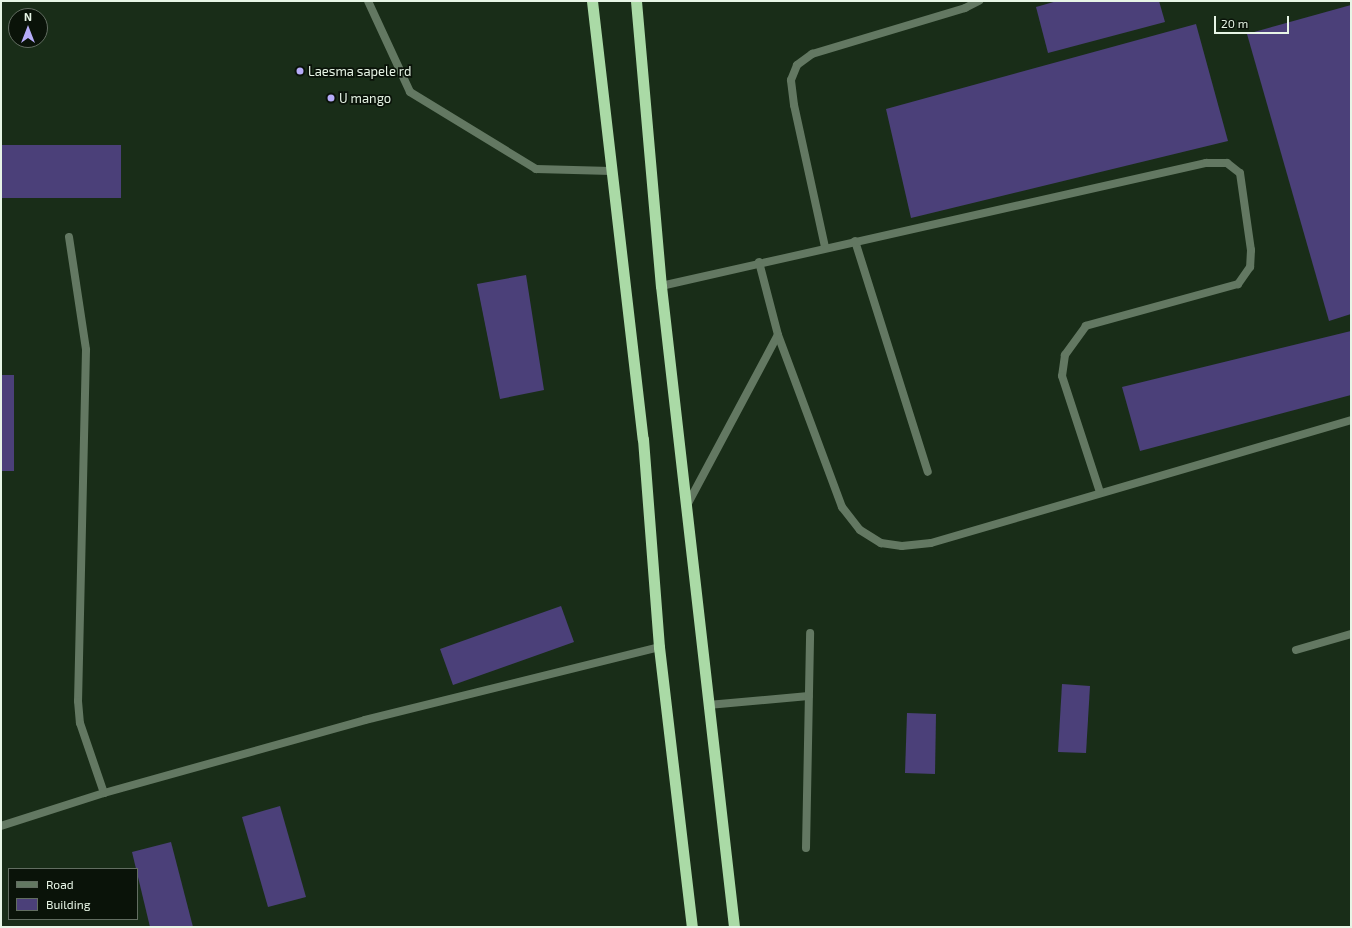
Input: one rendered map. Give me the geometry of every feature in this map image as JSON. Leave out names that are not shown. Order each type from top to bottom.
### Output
[{"type":"highway","points":[[592,1],[643,439],[659,647],[692,927]]},
{"type":"highway","points":[[636,1],[661,286],[734,927]]},
{"type":"street","points":[[368,1],[410,92],[536,169],[611,171]]},
{"type":"street","points":[[825,247],[794,105],[791,80],[797,65],[812,54],[944,15],[979,1]]},
{"type":"street","points":[[661,286],[758,262],[1206,163],[1227,163],[1240,173],[1251,250],[1250,267],[1238,284],[1086,326],[1065,355],[1062,376],[1100,492]]},
{"type":"street","points":[[69,237],[86,350],[78,701],[80,723],[104,793]]},
{"type":"street","points":[[854,241],[928,472]]},
{"type":"street","points":[[758,262],[778,335],[842,507],[860,530],[881,543],[902,546],[931,543],[1100,492],[1351,420]]},
{"type":"street","points":[[686,508],[778,335]]},
{"type":"street","points":[[806,848],[810,633]]},
{"type":"street","points":[[1296,650],[1351,634]]},
{"type":"street","points":[[1,826],[104,793],[366,720],[659,647]]},
{"type":"street","points":[[708,705],[809,696]]},
{"type":"building","points":[[1057,1],[1159,1],[1165,22],[1048,53],[1036,7]]},
{"type":"building","points":[[1351,5],[1351,314],[1329,321],[1247,34]]},
{"type":"building","points":[[1196,24],[1228,141],[911,218],[886,109]]},
{"type":"building","points":[[1,145],[121,145],[121,198],[1,198]]},
{"type":"building","points":[[526,275],[544,390],[500,399],[477,284]]},
{"type":"building","points":[[1351,331],[1351,395],[1140,451],[1122,387]]},
{"type":"building","points":[[1,375],[14,375],[14,471],[1,471]]},
{"type":"building","points":[[561,606],[574,642],[453,685],[440,649]]},
{"type":"building","points":[[1062,684],[1090,686],[1086,753],[1058,752]]},
{"type":"building","points":[[907,713],[936,714],[935,774],[905,773]]},
{"type":"building","points":[[280,806],[306,897],[268,907],[242,817]]},
{"type":"building","points":[[171,842],[193,927],[150,927],[138,877],[138,868],[136,868],[132,852]]},
{"type":"place","name":"Laesma sapele rd","points":[[300,71]]},
{"type":"place","name":"U mango","points":[[331,98]]}]
